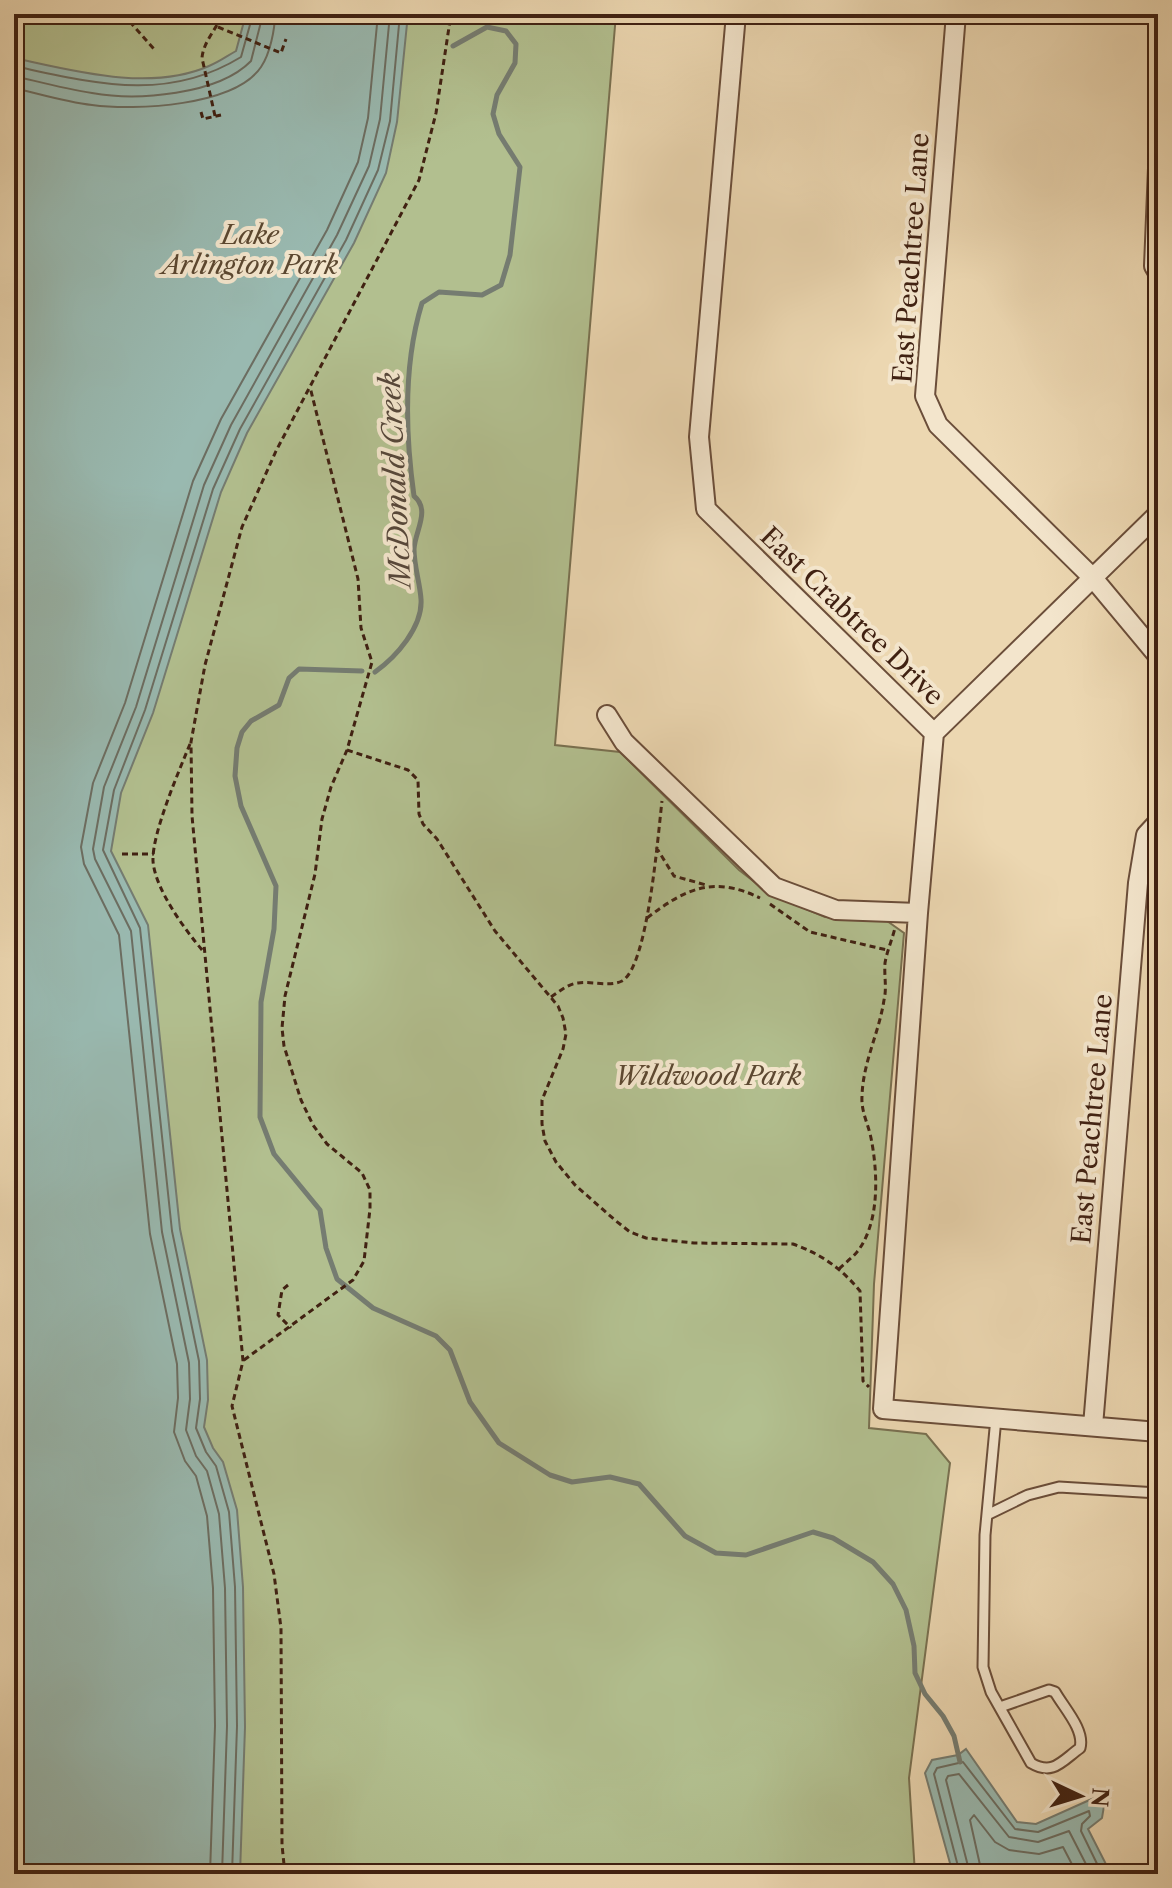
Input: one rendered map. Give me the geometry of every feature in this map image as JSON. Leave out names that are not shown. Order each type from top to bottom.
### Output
[{"type":"street","name":"East Crabtree Drive","points":[[736,14],[699,437],[706,509],[934,733],[908,913],[883,1409],[996,1418]]},
{"type":"street","name":"East Peachtree Lane","points":[[956,14],[925,396],[938,425],[1093,578],[1158,656]]},
{"type":"street","points":[[1158,168],[1154,266],[1158,273]]},
{"type":"street","points":[[934,733],[1158,514]]},
{"type":"street","points":[[607,715],[624,742],[774,887],[836,910],[908,913]]},
{"type":"street","name":"East Peachtree Lane","points":[[1093,1426],[1138,883],[1146,835],[1158,822]]},
{"type":"street","points":[[996,1418],[1158,1432]]},
{"type":"lane","points":[[996,1418],[987,1515],[983,1667],[991,1692],[1031,1763],[1042,1769],[1051,1769],[1080,1748],[1082,1740],[1079,1731],[1055,1692],[1049,1690],[1000,1707]]},
{"type":"lane","points":[[987,1515],[1028,1495],[1059,1487],[1158,1493]]},
{"type":"path","points":[[123,14],[154,49]]},
{"type":"path","points":[[215,116],[202,58],[203,50],[218,27],[222,14]]},
{"type":"path","points":[[203,951],[190,936],[156,879],[154,854],[161,819],[191,742],[205,665],[242,527],[275,453],[419,180],[436,113],[451,14]]},
{"type":"path","points":[[218,27],[281,53],[286,39]]},
{"type":"path","points":[[201,112],[203,119],[221,115]]},
{"type":"path","points":[[243,1361],[353,1280],[364,1261],[370,1209],[370,1190],[362,1173],[327,1144],[313,1125],[301,1100],[284,1046],[282,1028],[285,996],[315,874],[322,819],[331,787],[347,750],[372,662],[361,628],[358,579],[310,387]]},
{"type":"path","points":[[191,742],[192,816],[203,951],[243,1361],[232,1406],[274,1574],[281,1628],[282,1845],[285,1874]]},
{"type":"path","points":[[347,750],[408,770],[418,780],[419,814],[423,824],[437,839],[495,931],[551,997],[563,1018],[566,1034],[559,1061],[542,1100],[545,1141],[556,1162],[575,1185],[630,1232],[646,1238],[694,1243],[793,1244],[811,1250],[839,1269],[860,1291],[863,1381],[869,1387]]},
{"type":"path","points":[[551,997],[580,982],[616,983],[626,979],[636,964],[647,918],[665,782]]},
{"type":"path","points":[[656,847],[674,876],[710,887],[750,893],[810,932],[887,950]]},
{"type":"path","points":[[122,854],[154,854]]},
{"type":"path","points":[[647,918],[678,895],[710,887]]},
{"type":"path","points":[[839,1269],[857,1252],[867,1235],[872,1217],[874,1165],[870,1136],[863,1117],[862,1095],[866,1061],[884,1001],[887,950],[908,913]]},
{"type":"path","points":[[288,1285],[282,1290],[278,1315],[291,1328]]},
{"type":"green space","points":[[14,14],[616,14],[555,745],[620,752],[739,870],[770,894],[825,917],[887,921],[904,933],[874,1284],[869,1428],[926,1434],[950,1463],[909,1778],[915,1874],[14,1874]]},
{"type":"water","points":[[246,14],[408,14],[397,122],[386,173],[354,243],[247,433],[221,492],[153,713],[121,793],[111,851],[148,925],[180,1229],[207,1360],[208,1400],[204,1427],[223,1462],[237,1510],[243,1587],[245,1727],[240,1874],[14,1874],[14,58],[112,77],[162,78],[186,74],[236,51]]},
{"type":"water","points":[[966,1749],[1017,1822],[1036,1824],[1094,1798],[1104,1806],[1102,1818],[1088,1829],[1111,1874],[953,1874],[925,1773],[932,1760],[958,1755]]},
{"type":"waterway","name":"McDonald Creek","points":[[375,672],[407,640],[420,610],[414,549],[422,514],[414,496],[411,472],[408,399],[411,350],[422,303],[439,292],[482,295],[501,285],[510,255],[520,167],[499,134],[493,114],[497,95],[515,63],[516,44],[506,31],[487,27],[453,46]]},
{"type":"waterway","name":"McDonald Creek","points":[[362,671],[299,669],[289,678],[279,705],[251,721],[242,732],[237,748],[235,776],[241,806],[276,886],[274,929],[261,1002],[260,1117],[274,1154],[320,1210],[326,1248],[337,1279],[373,1308],[436,1336],[450,1350],[470,1402],[499,1443],[550,1475],[572,1482],[610,1477],[639,1484],[685,1536],[716,1553],[746,1555],[813,1532],[833,1538],[873,1562],[893,1584],[906,1610],[914,1646],[915,1673],[925,1694],[954,1736],[960,1762]]},
{"type":"park label","name":"Lake Arlington Park","points":[[250,250]]},
{"type":"park label","name":"Wildwood Park","points":[[708,1076]]}]
